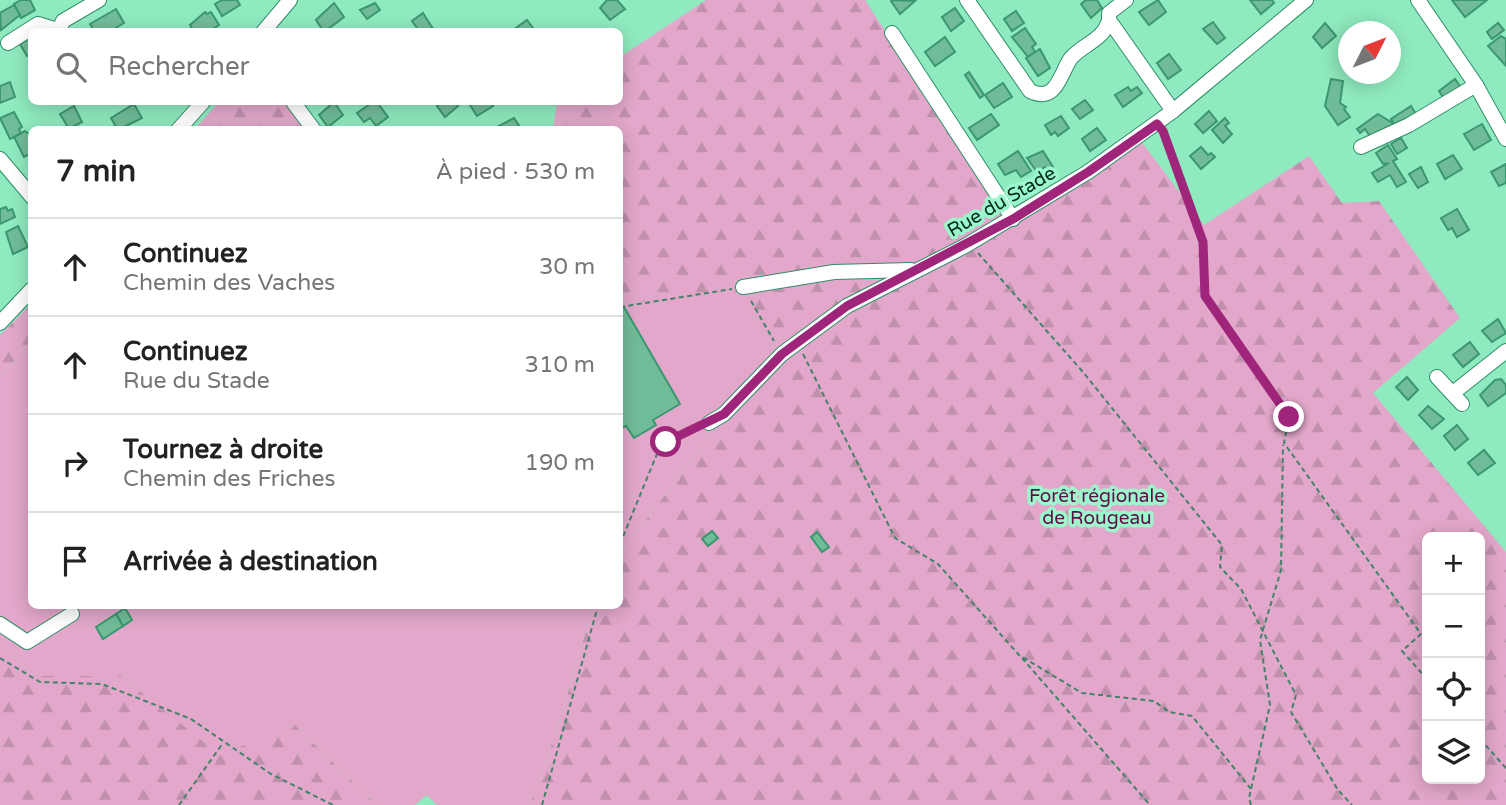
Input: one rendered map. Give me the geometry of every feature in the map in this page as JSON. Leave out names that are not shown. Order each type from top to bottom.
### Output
[{"type":"street","points":[[60,28],[63,21],[99,0]]},
{"type":"street","points":[[266,28],[290,0]]},
{"type":"street","points":[[967,0],[1030,91],[1038,94],[1047,92],[1062,81],[1070,60],[1107,28],[1109,13],[1126,0]]},
{"type":"street","name":"Rue du Stade","points":[[709,423],[724,414],[782,354],[847,306],[970,243],[1088,172],[1157,124],[1306,0]]},
{"type":"street","points":[[1418,0],[1476,85],[1506,139]]},
{"type":"street","points":[[1109,20],[1173,111]]},
{"type":"street","points":[[32,28],[38,24],[49,28]]},
{"type":"street","points":[[8,43],[28,30]]},
{"type":"street","points":[[892,33],[1013,219]]},
{"type":"street","points":[[1361,147],[1409,125],[1476,85]]},
{"type":"street","points":[[182,126],[200,105]]},
{"type":"street","points":[[295,105],[311,126]]},
{"type":"street","points":[[0,159],[28,192]]},
{"type":"street","points":[[743,287],[834,272],[916,270]]},
{"type":"street","points":[[0,323],[28,293]]},
{"type":"street","points":[[1437,377],[1457,398],[1506,351]]},
{"type":"street","points":[[0,624],[27,642],[72,614]]},
{"type":"path","points":[[1157,124],[1163,131],[1203,242],[1205,296],[1289,417],[1283,443],[1282,570],[1260,640],[1270,705],[1251,789],[1251,805]]},
{"type":"path","points":[[970,243],[1083,372],[1222,545],[1220,567],[1241,589],[1296,695],[1291,712],[1338,790],[1352,805]]},
{"type":"path","points":[[623,307],[743,287],[782,354]]},
{"type":"path","points":[[797,342],[895,538],[938,564],[1150,805]]},
{"type":"path","points":[[623,537],[659,449],[674,437],[709,423]]},
{"type":"path","points":[[1283,443],[1421,634],[1402,651],[1422,673]]},
{"type":"path","points":[[542,805],[596,609]]},
{"type":"path","points":[[1019,655],[1083,693],[1154,701],[1169,712],[1192,716],[1251,789]]},
{"type":"path","points":[[0,658],[40,682],[102,684],[191,719],[271,774],[333,805]]},
{"type":"path","points":[[179,805],[224,741]]},
{"type":"path","points":[[1485,745],[1506,768]]},
{"type":"green space","name":"Forêt régionale de Rougeau","points":[[706,0],[865,0],[1008,221],[1141,141],[1204,225],[1309,156],[1342,203],[1379,201],[1460,318],[1373,393],[1506,552],[1506,805],[530,805],[559,723],[592,609],[623,609],[623,550],[775,350],[737,294],[623,304],[623,126],[553,126],[557,105],[623,105],[623,55]]},
{"type":"green space","points":[[216,105],[292,105],[309,126],[198,126]]},
{"type":"green space","points":[[737,293],[775,350],[623,550],[623,304]]},
{"type":"green space","points":[[28,307],[28,350],[0,376],[0,335]]},
{"type":"green space","points":[[28,350],[28,609],[592,609],[559,723],[530,805],[437,805],[427,795],[415,805],[377,805],[295,725],[220,755],[121,676],[35,676],[0,645],[0,376]]},
{"type":"green space","points":[[0,645],[35,676],[121,676],[220,754],[295,725],[377,805],[0,805]]},
{"type":"building","points":[[21,0],[30,0],[35,10],[21,18],[14,4]]},
{"type":"building","points":[[222,0],[237,0],[240,5],[222,16],[215,4]]},
{"type":"building","points":[[607,0],[617,0],[625,9],[610,20],[600,8]]},
{"type":"building","points":[[892,0],[915,1],[900,14]]},
{"type":"building","points":[[1086,0],[1097,0],[1102,8],[1091,18],[1081,4]]},
{"type":"building","points":[[1158,0],[1166,12],[1149,25],[1139,12]]},
{"type":"building","points":[[1250,0],[1272,0],[1274,3],[1261,14]]},
{"type":"building","points":[[1452,0],[1487,0],[1465,17]]},
{"type":"building","points":[[334,3],[344,17],[329,28],[321,28],[316,20]]},
{"type":"building","points":[[375,3],[380,10],[367,19],[360,10]]},
{"type":"building","points":[[14,5],[20,15],[1,30],[0,13]]},
{"type":"building","points":[[955,8],[964,21],[951,31],[942,17]]},
{"type":"building","points":[[116,9],[124,23],[116,28],[92,28],[90,24]]},
{"type":"building","points":[[1016,11],[1024,23],[1012,31],[1004,19]]},
{"type":"building","points":[[205,12],[211,12],[219,25],[214,28],[192,28],[190,25]]},
{"type":"building","points":[[423,13],[432,28],[417,28],[412,21]]},
{"type":"building","points":[[527,20],[533,28],[516,28]]},
{"type":"building","points":[[1213,22],[1225,38],[1217,44],[1203,29]]},
{"type":"building","points":[[1325,23],[1336,36],[1322,48],[1313,37]]},
{"type":"building","points":[[1498,23],[1504,30],[1492,39],[1487,32]]},
{"type":"building","points":[[1025,28],[1036,44],[1032,47],[1035,52],[1028,57],[1012,37]]},
{"type":"building","points":[[1501,36],[1506,39],[1506,66],[1488,46]]},
{"type":"building","points":[[945,37],[955,52],[935,66],[925,52]]},
{"type":"building","points":[[28,39],[28,56],[27,56],[20,44]]},
{"type":"building","points":[[1040,49],[1050,68],[1038,76],[1026,58]]},
{"type":"building","points":[[1169,54],[1181,70],[1168,79],[1157,63]]},
{"type":"building","points":[[969,72],[984,95],[980,98],[965,75]]},
{"type":"building","points":[[1331,79],[1338,80],[1338,84],[1343,84],[1340,103],[1346,107],[1344,109],[1350,117],[1338,125],[1325,106]]},
{"type":"building","points":[[1455,79],[1462,89],[1445,100],[1439,91]]},
{"type":"building","points":[[10,82],[15,97],[0,103],[0,86]]},
{"type":"building","points":[[1003,83],[1012,97],[994,108],[985,95]]},
{"type":"building","points":[[1128,87],[1131,91],[1137,87],[1142,93],[1123,107],[1115,95]]},
{"type":"building","points":[[1085,100],[1093,110],[1080,119],[1072,109]]},
{"type":"building","points":[[135,105],[142,118],[126,126],[116,126],[111,118]]},
{"type":"building","points":[[331,105],[336,105],[343,115],[327,126],[319,115]]},
{"type":"building","points":[[369,105],[379,105],[388,117],[376,126],[370,118],[364,122],[357,113]]},
{"type":"building","points":[[457,105],[458,106],[445,117],[437,106]]},
{"type":"building","points":[[470,105],[493,106],[477,116]]},
{"type":"building","points":[[74,106],[82,122],[67,126],[60,114]]},
{"type":"building","points":[[1411,106],[1416,114],[1394,124],[1391,119]]},
{"type":"building","points":[[1209,111],[1217,121],[1203,133],[1195,124]]},
{"type":"building","points":[[14,112],[22,127],[19,129],[21,134],[10,139],[0,118]]},
{"type":"building","points":[[991,114],[999,125],[977,140],[969,128]]},
{"type":"building","points":[[1378,114],[1394,124],[1370,136],[1365,129],[1360,133],[1357,129]]},
{"type":"building","points":[[1061,116],[1069,128],[1058,136],[1055,132],[1051,135],[1045,125]]},
{"type":"building","points":[[514,118],[519,126],[499,126]]},
{"type":"building","points":[[1225,118],[1229,123],[1225,126],[1232,134],[1223,143],[1212,130]]},
{"type":"building","points":[[1482,124],[1491,140],[1474,150],[1464,134]]},
{"type":"building","points":[[1097,128],[1106,140],[1090,151],[1082,139]]},
{"type":"building","points":[[25,131],[28,133],[28,155],[24,157],[14,137]]},
{"type":"building","points":[[1401,138],[1407,148],[1397,154],[1391,144]]},
{"type":"building","points":[[1388,145],[1397,159],[1393,161],[1406,182],[1397,187],[1390,175],[1378,182],[1372,173],[1389,163],[1383,164],[1376,153]]},
{"type":"building","points":[[1201,147],[1208,155],[1211,153],[1215,157],[1201,169],[1190,156]]},
{"type":"building","points":[[1018,151],[1031,171],[1021,177],[1016,170],[1005,175],[998,164]]},
{"type":"building","points":[[1043,151],[1053,167],[1048,171],[1045,167],[1037,172],[1027,158]]},
{"type":"building","points":[[1453,155],[1462,169],[1445,179],[1437,164]]},
{"type":"building","points":[[1506,164],[1506,183],[1499,186],[1491,172]]},
{"type":"building","points":[[1421,167],[1428,182],[1418,188],[1409,174]]},
{"type":"building","points":[[6,207],[8,211],[12,209],[15,217],[0,224],[0,209]]},
{"type":"building","points":[[1457,209],[1469,230],[1457,237],[1452,228],[1448,230],[1441,218]]},
{"type":"building","points":[[18,226],[28,247],[13,254],[6,232]]},
{"type":"building","points":[[623,308],[680,404],[653,420],[656,425],[634,438],[626,426],[623,428]]},
{"type":"building","points":[[1498,319],[1506,333],[1492,342],[1482,331]]},
{"type":"building","points":[[1470,342],[1479,354],[1463,367],[1453,355]]},
{"type":"building","points":[[1407,377],[1418,390],[1408,400],[1396,387]]},
{"type":"building","points":[[1501,379],[1506,385],[1506,393],[1488,406],[1480,395],[1495,380]]},
{"type":"building","points":[[1428,406],[1444,419],[1432,429],[1419,415]]},
{"type":"building","points":[[1457,425],[1468,439],[1455,450],[1444,436]]},
{"type":"building","points":[[1484,450],[1495,463],[1478,475],[1468,463]]},
{"type":"building","points":[[712,531],[718,538],[708,546],[702,539]]},
{"type":"building","points":[[817,532],[829,547],[822,552],[811,537]]},
{"type":"building","points":[[126,609],[132,620],[123,626],[116,614]]},
{"type":"building","points":[[116,614],[123,626],[103,639],[96,627]]},
{"type":"route","points":[[666,442],[724,414],[782,354],[847,306],[1013,219],[1157,124],[1163,131],[1203,242],[1205,296],[1289,417]]}]
